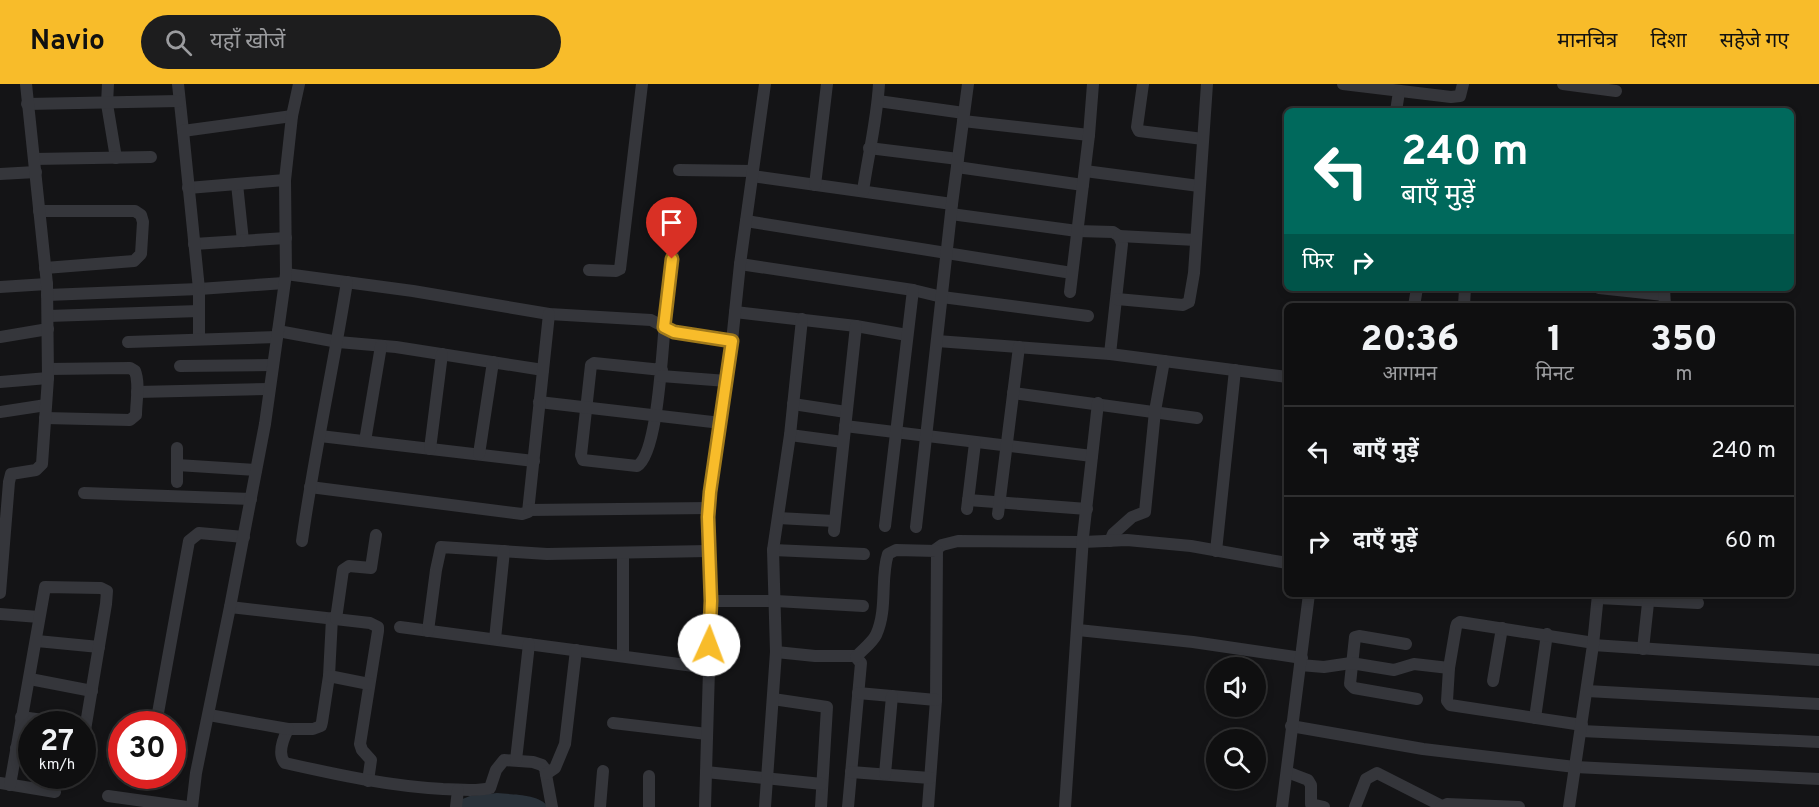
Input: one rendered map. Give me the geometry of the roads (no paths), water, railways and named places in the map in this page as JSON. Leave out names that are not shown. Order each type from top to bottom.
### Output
[{"type":"street","points":[[0,593],[9,482],[6,473],[36,470],[42,464],[48,374],[47,289],[26,84]]},
{"type":"street","points":[[108,84],[107,104],[116,158]]},
{"type":"street","points":[[178,84],[199,289],[199,339]]},
{"type":"street","points":[[108,795],[190,807],[244,537],[273,365],[285,278],[285,180],[292,116],[299,84]]},
{"type":"street","points":[[589,270],[616,271],[620,269],[642,84]]},
{"type":"street","points":[[705,807],[711,601],[708,551],[709,507],[765,84],[758,84]]},
{"type":"street","points":[[815,184],[827,84]]},
{"type":"street","points":[[863,191],[879,84]]},
{"type":"street","points":[[916,528],[968,84]]},
{"type":"street","points":[[1070,292],[1093,84]]},
{"type":"street","points":[[1143,84],[1137,127],[1140,131],[1203,139]]},
{"type":"street","points":[[1117,299],[1188,304],[1194,273],[1207,84]]},
{"type":"street","points":[[1343,84],[1451,97],[1460,96],[1463,84]]},
{"type":"street","points":[[1563,84],[1609,88]]},
{"type":"street","points":[[1396,108],[1399,92]]},
{"type":"street","points":[[1450,108],[1451,97]]},
{"type":"street","points":[[27,104],[179,101]]},
{"type":"street","points":[[878,101],[964,117],[1089,135]]},
{"type":"street","points":[[183,131],[292,116]]},
{"type":"street","points":[[868,148],[1083,185]]},
{"type":"street","points":[[34,159],[151,157]]},
{"type":"street","points":[[679,170],[753,173],[1077,231],[1113,232],[1119,236],[1196,240]]},
{"type":"street","points":[[1085,171],[1199,186]]},
{"type":"street","points":[[0,174],[36,172]]},
{"type":"street","points":[[188,188],[285,180]]},
{"type":"street","points":[[237,184],[243,241]]},
{"type":"street","points":[[39,211],[135,211],[141,215],[143,222],[141,254],[134,261],[45,268]]},
{"type":"street","points":[[677,214],[664,327],[662,373],[644,461],[638,466],[586,461],[581,455],[592,364],[662,373],[727,381]]},
{"type":"street","points":[[746,220],[1072,273]]},
{"type":"street","points":[[1110,354],[1122,244],[1119,236]]},
{"type":"street","points":[[194,244],[286,238]]},
{"type":"street","points":[[740,264],[913,290],[942,297],[1088,316]]},
{"type":"street","points":[[0,287],[199,289],[285,278],[347,282],[549,314],[651,320],[674,332],[732,341]]},
{"type":"street","points":[[302,541],[347,282]]},
{"type":"street","points":[[885,526],[913,290]]},
{"type":"street","points":[[1623,291],[1664,296]]},
{"type":"street","points":[[0,338],[48,323],[199,310]]},
{"type":"street","points":[[735,312],[856,326],[907,335]]},
{"type":"street","points":[[529,510],[549,314]]},
{"type":"street","points":[[765,807],[776,651],[773,550],[790,435],[802,320]]},
{"type":"street","points":[[778,518],[834,526],[856,326]]},
{"type":"street","points":[[128,342],[277,334],[442,354],[543,370]]},
{"type":"street","points":[[937,341],[1110,354],[1284,377]]},
{"type":"street","points":[[365,441],[381,346]]},
{"type":"street","points":[[999,508],[1019,347]]},
{"type":"street","points":[[430,449],[442,354]]},
{"type":"street","points":[[1110,541],[1113,534],[1132,518],[1146,512],[1155,411],[1164,361]]},
{"type":"street","points":[[480,454],[493,362]]},
{"type":"street","points":[[180,366],[273,365]]},
{"type":"street","points":[[0,382],[48,374],[130,368],[135,370],[137,375],[136,415],[130,420],[45,412],[0,412]]},
{"type":"street","points":[[1216,550],[1235,370]]},
{"type":"street","points":[[137,392],[269,389]]},
{"type":"street","points":[[1013,393],[1197,418]]},
{"type":"street","points":[[539,402],[721,423]]},
{"type":"street","points":[[1065,807],[1083,542],[1098,403]]},
{"type":"street","points":[[793,404],[846,412]]},
{"type":"street","points":[[844,426],[1092,456]]},
{"type":"street","points":[[790,435],[843,442]]},
{"type":"street","points":[[320,436],[534,461]]},
{"type":"street","points":[[975,443],[967,504],[999,508],[1087,508]]},
{"type":"street","points":[[177,448],[177,482]]},
{"type":"street","points":[[177,465],[256,470]]},
{"type":"street","points":[[310,487],[522,514],[529,510],[709,507]]},
{"type":"street","points":[[84,493],[251,499]]},
{"type":"street","points":[[158,711],[189,541],[199,533],[244,537]]},
{"type":"street","points":[[209,715],[288,729],[313,729],[321,726],[334,619],[343,570],[349,566],[371,568],[376,535]]},
{"type":"street","points":[[776,651],[815,656],[856,657],[873,639],[878,630],[884,601],[888,554],[896,550],[935,550],[942,545],[958,541],[1127,540],[1216,550],[1284,562]]},
{"type":"street","points":[[428,631],[441,548],[547,554],[708,551]]},
{"type":"street","points":[[773,550],[864,555]]},
{"type":"street","points":[[928,807],[936,700],[939,555],[935,550]]},
{"type":"street","points":[[495,639],[504,551]]},
{"type":"street","points":[[623,553],[623,656]]},
{"type":"street","points":[[22,711],[37,641],[45,587],[106,590],[106,603],[88,711]]},
{"type":"street","points":[[1282,807],[1309,597]]},
{"type":"street","points":[[1569,807],[1587,691],[1598,597]]},
{"type":"street","points":[[1624,597],[1698,603]]},
{"type":"street","points":[[1643,649],[1649,598]]},
{"type":"street","points":[[711,601],[776,601],[863,606]]},
{"type":"street","points":[[230,607],[370,623],[378,627],[360,744],[371,760],[368,781]]},
{"type":"street","points":[[0,614],[39,617]]},
{"type":"street","points":[[1819,660],[1593,644],[1547,634],[1458,622],[1449,668],[1447,701],[1449,704],[1581,728],[1819,742]]},
{"type":"street","points":[[400,627],[709,668]]},
{"type":"street","points":[[1493,681],[1502,628]]},
{"type":"street","points":[[1078,630],[1193,642],[1324,667],[1351,663],[1394,670],[1413,664],[1449,668]]},
{"type":"street","points":[[1535,718],[1547,634]]},
{"type":"street","points":[[1406,644],[1357,636],[1351,663],[1350,684],[1351,687],[1417,699]]},
{"type":"street","points":[[37,641],[99,647]]},
{"type":"street","points":[[516,760],[529,644]]},
{"type":"street","points":[[546,774],[555,768],[565,744],[576,650]]},
{"type":"street","points":[[848,807],[861,663],[856,657]]},
{"type":"street","points":[[328,676],[369,684]]},
{"type":"street","points":[[30,679],[92,691]]},
{"type":"street","points":[[1587,691],[1819,704]]},
{"type":"street","points":[[858,693],[936,700]]},
{"type":"street","points":[[885,774],[892,696]]},
{"type":"street","points":[[773,699],[827,707],[821,807]]},
{"type":"street","points":[[613,723],[707,734]]},
{"type":"street","points":[[1291,726],[1424,749],[1575,767],[1819,779]]},
{"type":"street","points":[[288,729],[281,754],[281,759],[285,763],[368,781],[458,790],[490,788],[500,762],[507,759],[543,765],[552,807]]},
{"type":"street","points":[[18,736],[5,784],[55,792]]},
{"type":"street","points":[[600,807],[603,771]]},
{"type":"street","points":[[706,772],[822,784]]},
{"type":"street","points":[[851,772],[930,778]]},
{"type":"street","points":[[1287,772],[1308,780],[1311,785],[1311,804],[1324,807]]},
{"type":"street","points":[[1355,807],[1366,779],[1377,773],[1442,807],[1447,804],[1517,807]]},
{"type":"street","points":[[648,807],[649,776]]},
{"type":"street","points":[[456,807],[458,790]]}]
